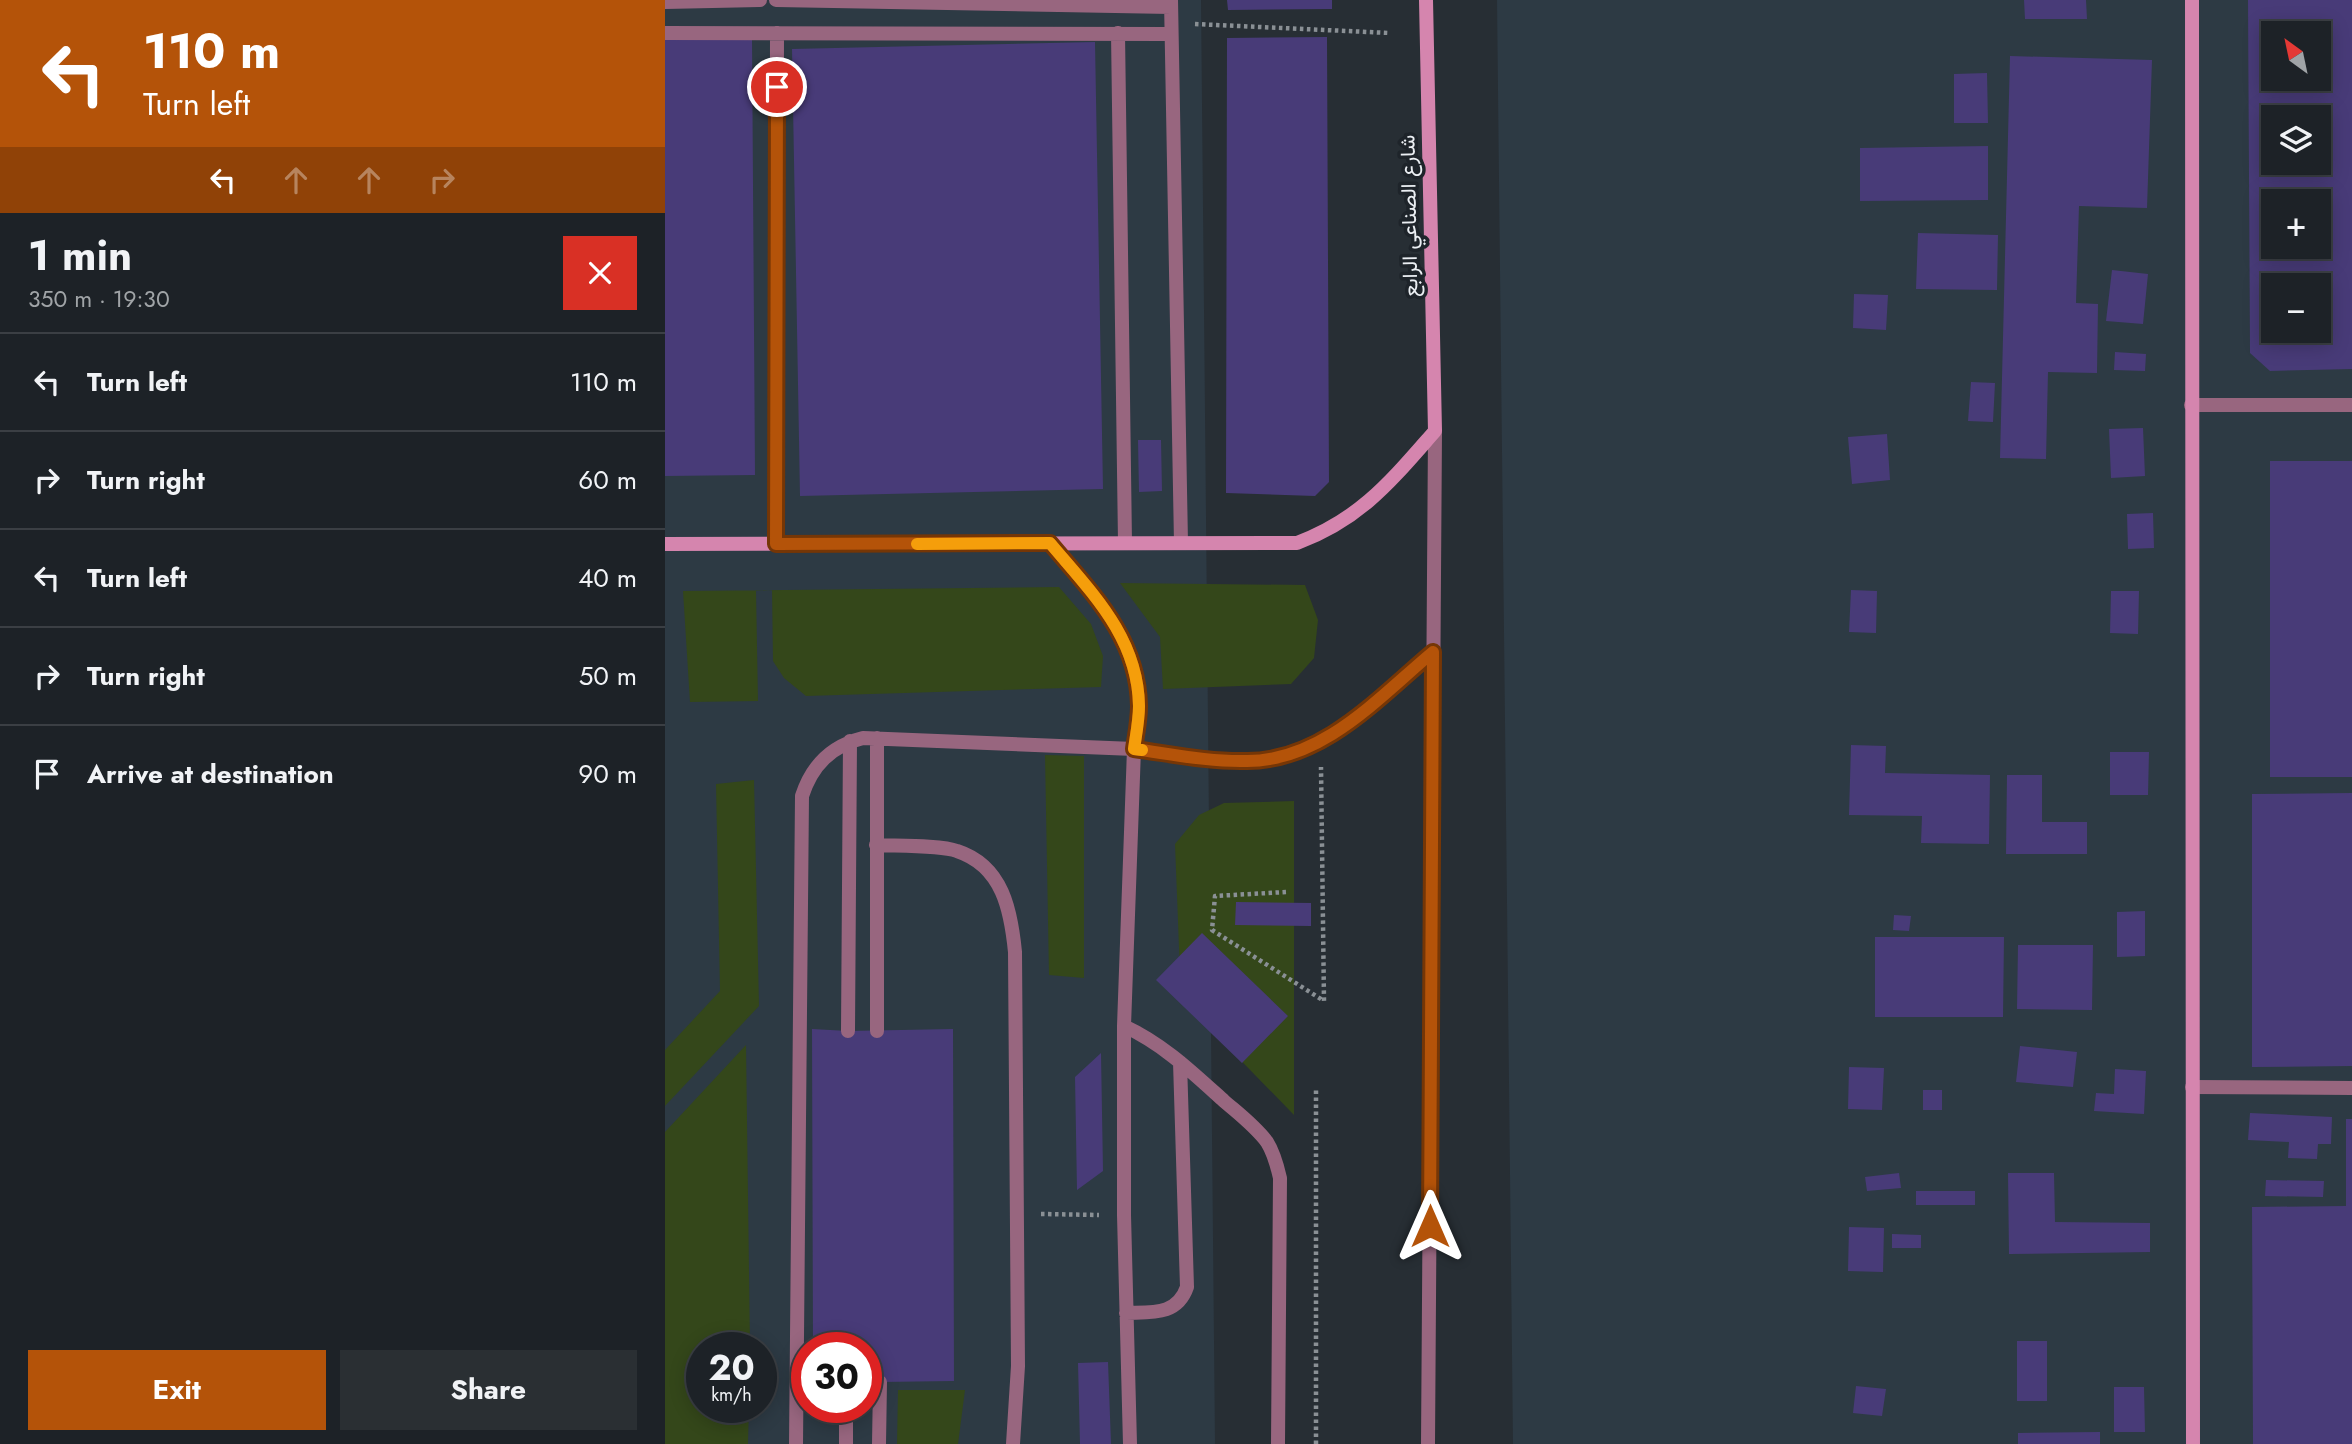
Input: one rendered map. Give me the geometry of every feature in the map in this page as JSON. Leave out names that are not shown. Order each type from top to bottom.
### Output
[{"type":"main road","name":"شارع الصناعي الرابع","points":[[1426,0],[1435,431]]},
{"type":"main road","points":[[2192,0],[2193,1444]]},
{"type":"main road","points":[[665,544],[1297,543],[1325,533],[1373,499],[1435,431]]},
{"type":"street","points":[[665,2],[760,0]]},
{"type":"street","points":[[776,0],[1171,4],[1181,543]]},
{"type":"street","points":[[665,33],[1118,33],[1171,28]]},
{"type":"street","points":[[776,544],[777,33]]},
{"type":"street","points":[[1118,33],[1125,543]]},
{"type":"street","points":[[2192,405],[2352,405]]},
{"type":"street","points":[[1428,1444],[1435,431]]},
{"type":"street","points":[[1050,543],[1115,622],[1132,662],[1139,705],[1134,749],[1124,1026],[1124,1215],[1130,1444]]},
{"type":"street","points":[[796,1444],[802,796],[808,778],[819,762],[850,741],[877,738],[1134,749],[1211,760],[1249,762],[1286,755],[1321,742],[1352,721],[1433,652]]},
{"type":"street","points":[[877,738],[877,1031]]},
{"type":"street","points":[[848,1031],[850,741]]},
{"type":"street","points":[[876,845],[956,850],[975,860],[991,874],[1003,892],[1011,912],[1015,952],[1018,1377],[1013,1444]]},
{"type":"street","points":[[1124,1026],[1163,1047],[1256,1130],[1268,1144],[1276,1160],[1280,1178],[1278,1444]]},
{"type":"street","points":[[1126,1313],[1164,1311],[1172,1308],[1179,1303],[1187,1287],[1180,1062]]},
{"type":"street","points":[[2192,1087],[2352,1088]]},
{"type":"street","points":[[846,1423],[846,1444]]},
{"type":"street","points":[[879,1423],[879,1444]]},
{"type":"path","points":[[1171,28],[1390,33]]},
{"type":"path","points":[[1286,892],[1215,895],[1212,930],[1324,1001],[1321,742]]},
{"type":"path","points":[[1316,1087],[1316,1444]]},
{"type":"path","points":[[1017,1214],[1124,1215]]},
{"type":"shaded area","points":[[665,0],[1201,0],[1215,1444],[665,1444]]},
{"type":"shaded area","points":[[1497,0],[2352,0],[2352,1444],[1513,1444]]},
{"type":"green space","points":[[1120,583],[1305,585],[1318,620],[1314,658],[1291,684],[1163,689],[1160,637]]},
{"type":"green space","points":[[1059,587],[1091,624],[1103,656],[1101,687],[806,696],[784,678],[773,661],[772,590]]},
{"type":"green space","points":[[771,590],[756,591],[758,701],[690,702],[683,591]]},
{"type":"green space","points":[[1045,755],[1084,756],[1084,978],[1049,975]]},
{"type":"green space","points":[[754,780],[759,1006],[665,1106],[665,1050],[720,991],[716,784]]},
{"type":"green space","points":[[1294,801],[1294,1115],[1181,999],[1175,844],[1199,815],[1224,803]]},
{"type":"green space","points":[[746,1045],[750,1332],[686,1332],[686,1423],[749,1423],[748,1444],[665,1444],[665,1132]]},
{"type":"green space","points":[[898,1390],[965,1390],[958,1444],[897,1444]]},
{"type":"building","points":[[1227,0],[1332,0],[1332,9],[1228,10]]},
{"type":"building","points":[[2024,0],[2086,0],[2087,19],[2025,19]]},
{"type":"building","points":[[2248,0],[2352,0],[2352,369],[2270,371],[2250,353]]},
{"type":"building","points":[[1327,37],[1329,482],[1315,496],[1226,493],[1227,38]]},
{"type":"building","points":[[752,38],[755,475],[665,476],[665,39]]},
{"type":"building","points":[[1095,42],[1103,489],[800,496],[792,49]]},
{"type":"building","points":[[2010,56],[2152,60],[2147,208],[2079,206],[2076,303],[2098,304],[2097,373],[2048,372],[2046,459],[2000,458]]},
{"type":"building","points":[[1987,73],[1988,123],[1954,123],[1954,74]]},
{"type":"building","points":[[1988,146],[1988,200],[1860,201],[1860,148]]},
{"type":"building","points":[[1918,233],[1998,235],[1997,290],[1916,289]]},
{"type":"building","points":[[2112,270],[2148,274],[2143,324],[2106,321]]},
{"type":"building","points":[[1854,294],[1888,295],[1886,330],[1853,328]]},
{"type":"building","points":[[2115,352],[2146,354],[2145,371],[2114,370]]},
{"type":"building","points":[[1971,382],[1995,383],[1993,422],[1968,421]]},
{"type":"building","points":[[2143,428],[2145,476],[2111,478],[2109,429]]},
{"type":"building","points":[[1887,434],[1890,480],[1852,484],[1848,437]]},
{"type":"building","points":[[1138,440],[1161,440],[1162,491],[1139,492]]},
{"type":"building","points":[[2270,461],[2352,461],[2352,777],[2270,777]]},
{"type":"building","points":[[2153,513],[2154,548],[2128,549],[2127,514]]},
{"type":"building","points":[[1851,590],[1877,591],[1876,633],[1849,632]]},
{"type":"building","points":[[2111,591],[2139,591],[2138,634],[2110,633]]},
{"type":"building","points":[[1851,745],[1886,746],[1885,773],[1990,775],[1989,844],[1921,843],[1922,816],[1849,815]]},
{"type":"building","points":[[2110,752],[2149,752],[2148,795],[2110,795]]},
{"type":"building","points":[[2007,775],[2042,775],[2042,822],[2087,822],[2087,854],[2006,854]]},
{"type":"building","points":[[2352,793],[2352,1066],[2252,1067],[2252,794]]},
{"type":"building","points":[[1236,902],[1311,903],[1311,926],[1235,925]]},
{"type":"building","points":[[2145,911],[2145,956],[2117,957],[2117,912]]},
{"type":"building","points":[[1894,915],[1911,916],[1909,931],[1893,930]]},
{"type":"building","points":[[1202,933],[1288,1016],[1242,1063],[1156,980]]},
{"type":"building","points":[[1875,937],[2004,937],[2003,1017],[1875,1017]]},
{"type":"building","points":[[2018,945],[2093,945],[2092,1010],[2017,1009]]},
{"type":"building","points":[[812,1029],[953,1029],[954,1381],[882,1382],[882,1332],[813,1332]]},
{"type":"building","points":[[2020,1046],[2077,1052],[2073,1087],[2016,1082]]},
{"type":"building","points":[[1101,1053],[1103,1171],[1077,1190],[1075,1077]]},
{"type":"building","points":[[1849,1067],[1884,1068],[1882,1110],[1848,1109]]},
{"type":"building","points":[[2115,1069],[2146,1071],[2144,1114],[2094,1111],[2096,1093],[2114,1094]]},
{"type":"building","points":[[1923,1090],[1942,1090],[1942,1110],[1923,1110]]},
{"type":"building","points":[[2250,1113],[2332,1117],[2331,1144],[2318,1144],[2317,1159],[2288,1158],[2289,1142],[2248,1140]]},
{"type":"building","points":[[2346,1119],[2352,1119],[2352,1444],[2253,1444],[2252,1207],[2346,1206]]},
{"type":"building","points":[[1899,1173],[1901,1188],[1867,1191],[1865,1177]]},
{"type":"building","points":[[2008,1173],[2054,1173],[2055,1222],[2150,1223],[2150,1252],[2009,1254]]},
{"type":"building","points":[[2266,1180],[2324,1181],[2323,1197],[2265,1196]]},
{"type":"building","points":[[1916,1191],[1975,1191],[1975,1205],[1916,1205]]},
{"type":"building","points":[[1849,1227],[1884,1228],[1883,1272],[1848,1271]]},
{"type":"building","points":[[1892,1234],[1921,1235],[1921,1248],[1892,1248]]},
{"type":"building","points":[[2017,1341],[2047,1341],[2047,1401],[2017,1401]]},
{"type":"building","points":[[1108,1362],[1111,1444],[1080,1444],[1078,1363]]},
{"type":"building","points":[[1856,1386],[1886,1389],[1882,1416],[1853,1413]]},
{"type":"building","points":[[2114,1387],[2144,1387],[2145,1432],[2114,1432]]},
{"type":"building","points":[[2100,1432],[2100,1444],[2018,1444],[2018,1433]]},
{"type":"slow traffic","points":[[917,544],[1050,543],[1115,622],[1132,662],[1139,705],[1134,749],[1142,750]]},
{"type":"route","points":[[777,87],[776,544],[1050,543],[1115,622],[1132,662],[1139,705],[1134,749],[1211,760],[1249,762],[1286,755],[1321,742],[1352,721],[1433,652],[1430,1226]]}]
